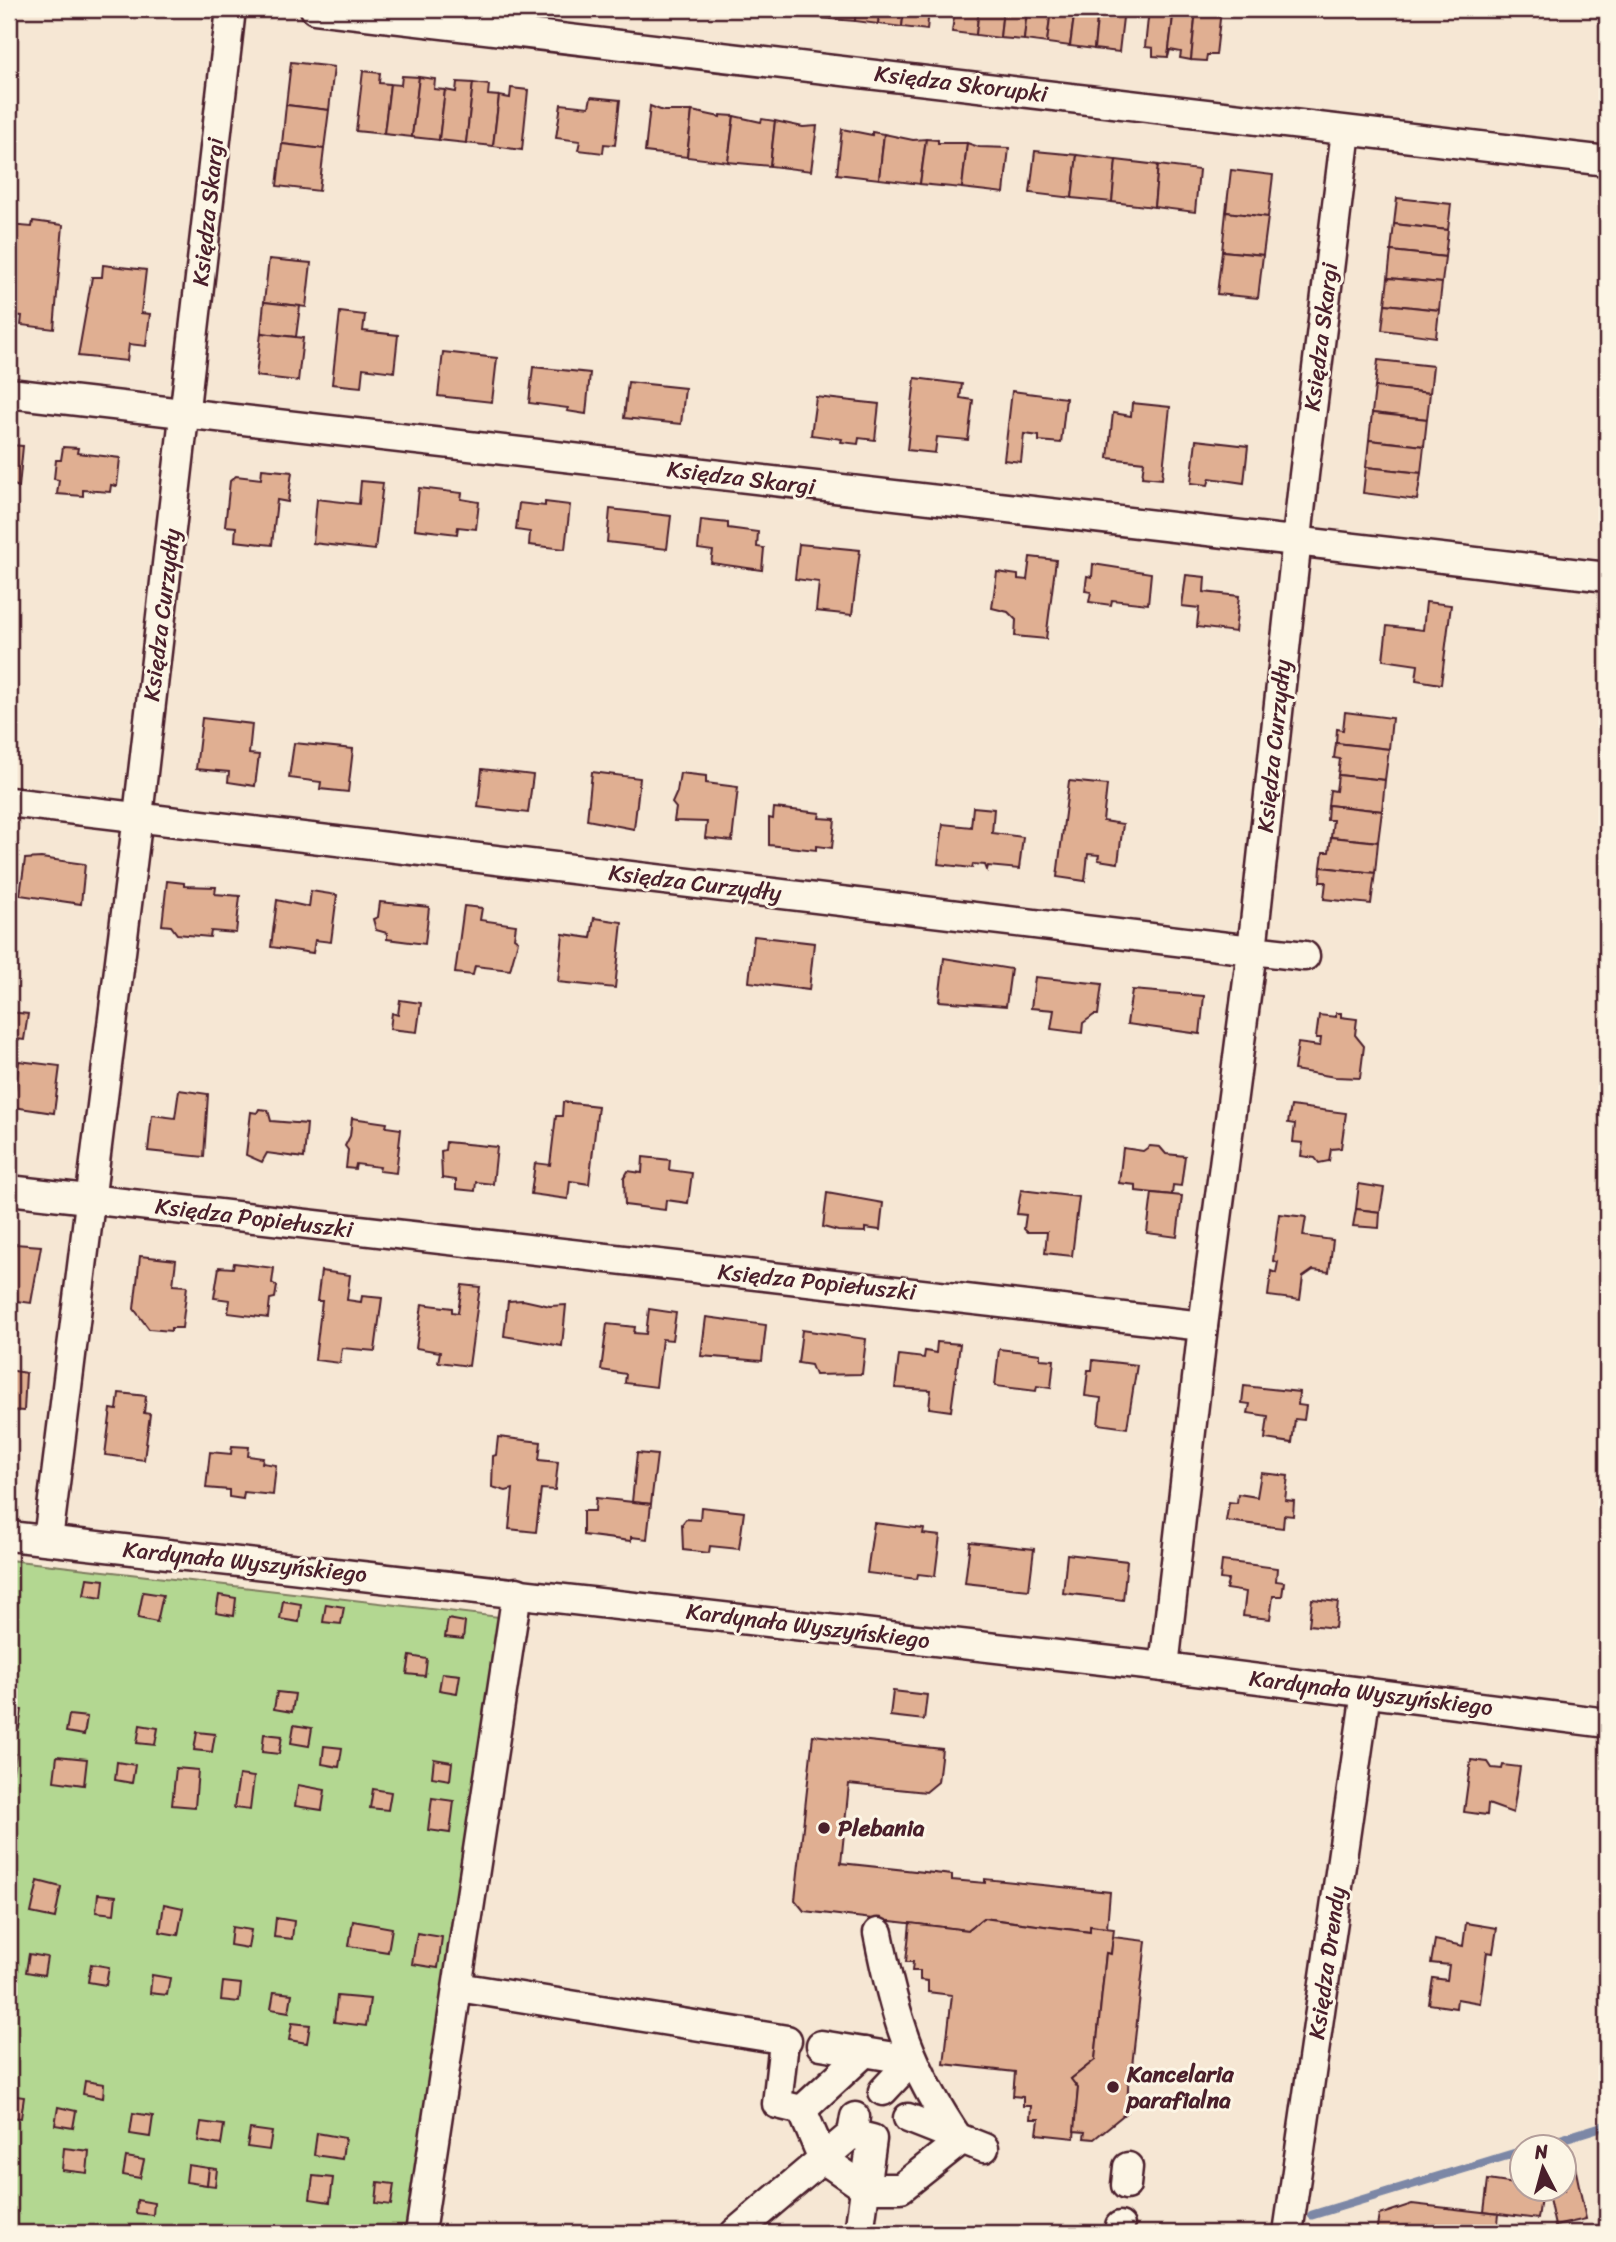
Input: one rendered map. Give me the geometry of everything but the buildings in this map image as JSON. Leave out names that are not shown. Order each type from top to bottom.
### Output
[{"type":"street","name":"Księdza Skargi","points":[[185,414],[230,9]]},
{"type":"street","name":"Księdza Skorupki","points":[[315,9],[1607,161]]},
{"type":"street","name":"Księdza Skargi","points":[[1296,543],[1346,131]]},
{"type":"street","name":"Księdza Skargi","points":[[9,393],[1607,577]]},
{"type":"street","name":"Księdza Curzydły","points":[[91,1199],[185,414]]},
{"type":"street","name":"Księdza Curzydły","points":[[1203,1326],[1252,950],[1296,543]]},
{"type":"street","name":"Księdza Curzydły","points":[[9,802],[1305,956]]},
{"type":"street","name":"Księdza Popiełuszki","points":[[9,1190],[1203,1326]]},
{"type":"street","points":[[48,1540],[91,1199]]},
{"type":"street","points":[[1164,1667],[1203,1326]]},
{"type":"street","name":"Kardynała Wyszyńskiego","points":[[9,1536],[1164,1667],[1607,1723]]},
{"type":"street","points":[[420,2233],[517,1592]]},
{"type":"street","name":"Księdza Drendy","points":[[1288,2233],[1366,1692]]},
{"type":"street","points":[[878,1933],[893,2007],[912,2060],[930,2097],[972,2144]]},
{"type":"street","points":[[458,1987],[785,2045],[777,2104],[802,2110]]},
{"type":"street","points":[[821,2045],[912,2060]]},
{"type":"street","points":[[802,2110],[865,2052]]},
{"type":"street","points":[[883,2091],[912,2060]]},
{"type":"street","points":[[802,2110],[823,2159],[865,2188],[901,2188],[972,2144]]},
{"type":"street","points":[[908,2118],[972,2144]]},
{"type":"street","points":[[735,2233],[823,2159],[853,2125],[872,2140],[859,2233]]},
{"type":"green space","points":[[9,1560],[500,1617],[408,2233],[9,2233]]},
{"type":"waterway","points":[[1578,2134],[1607,2125]]},
{"type":"waterway","points":[[1312,2215],[1508,2155]]},
{"type":"place","name":"Plebania","points":[[824,1828]]},
{"type":"place","name":"Kancelaria parafialna","points":[[1113,2087]]}]
